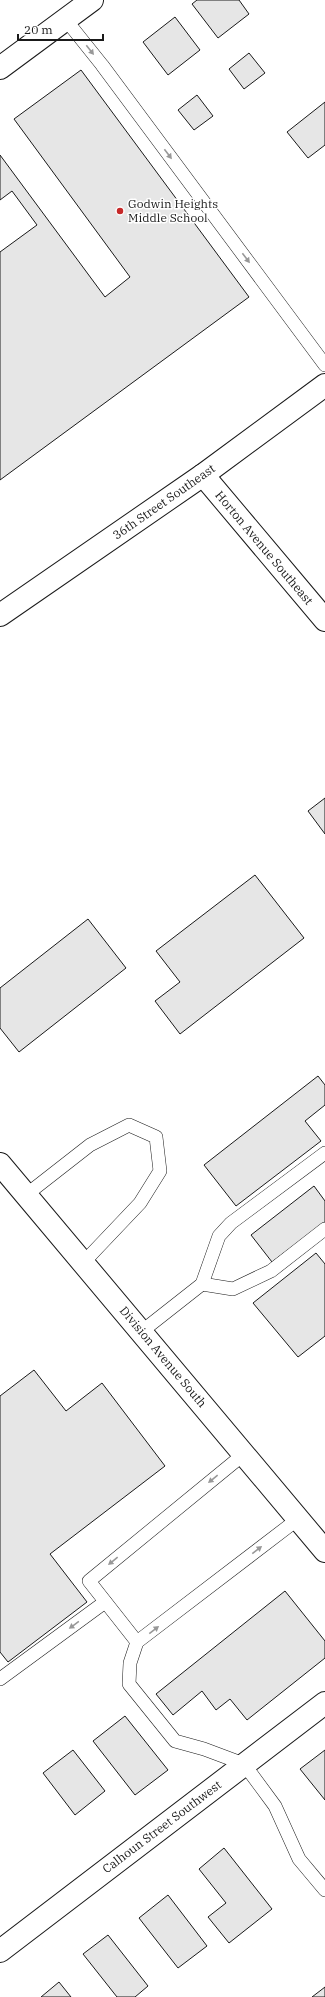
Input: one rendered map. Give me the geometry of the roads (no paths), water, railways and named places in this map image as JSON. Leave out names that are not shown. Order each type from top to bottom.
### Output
[{"type":"street","points":[[0,68],[92,0]]},
{"type":"street","name":"36th Street Southeast","points":[[0,615],[203,475],[325,385]]},
{"type":"street","name":"Horton Avenue Southeast","points":[[203,475],[325,620]]},
{"type":"street","name":"Division Avenue South","points":[[2,1170],[26,1195],[325,1551]]},
{"type":"street","name":"Calhoun Street Southwest","points":[[0,1951],[325,1703]]},
{"type":"lane","points":[[66,20],[149,128],[325,365]]},
{"type":"lane","points":[[26,1195],[90,1145],[129,1125],[156,1137],[160,1171],[140,1203],[83,1263]]},
{"type":"lane","points":[[141,1332],[202,1284],[219,1236],[232,1223],[325,1153]]},
{"type":"lane","points":[[202,1284],[232,1289],[271,1271],[325,1229]]},
{"type":"lane","points":[[137,1642],[89,1581],[244,1454]]},
{"type":"lane","points":[[298,1519],[137,1642],[130,1663],[129,1684],[175,1741],[204,1749],[244,1764],[275,1806],[299,1859],[325,1890]]},
{"type":"lane","points":[[0,1679],[105,1602]]},
{"type":"place","name":"Godwin Heights Middle School","points":[[120,211]]}]
